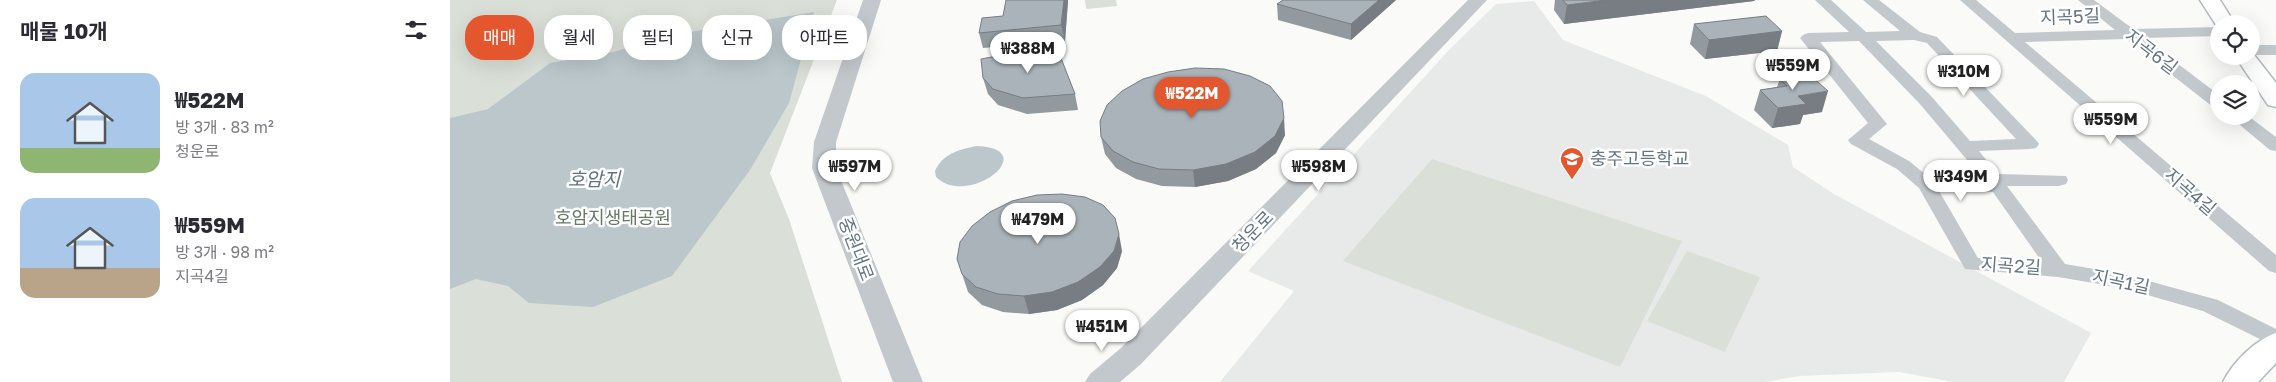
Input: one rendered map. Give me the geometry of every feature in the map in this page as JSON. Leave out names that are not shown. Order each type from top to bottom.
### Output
[{"type":"main road","points":[[2210,0],[2219,15]]},
{"type":"main road","points":[[2252,65],[2276,100]]},
{"type":"main road","points":[[2239,382],[2276,345]]},
{"type":"street","name":"중원대로","points":[[872,0],[825,142],[824,168],[908,382]]},
{"type":"street","name":"청운로","points":[[1132,356],[1478,0]]},
{"type":"street","points":[[1822,0],[1866,37],[1966,146],[2058,270]]},
{"type":"street","points":[[1870,0],[1915,35]]},
{"type":"street","name":"지곡4길","points":[[1968,0],[2276,266]]},
{"type":"street","name":"지곡6길","points":[[2085,0],[2210,96]]},
{"type":"street","name":"지곡5길","points":[[2013,38],[2210,31]]},
{"type":"street","points":[[1866,37],[1915,35],[1932,40],[2030,144],[1966,146]]},
{"type":"street","name":"지곡2길","points":[[1866,37],[1808,38],[1878,124],[1857,140],[1903,165],[1926,185],[1972,264],[2058,270]]},
{"type":"street","points":[[2260,50],[2276,50]]},
{"type":"street","points":[[2248,125],[2276,146]]},
{"type":"street","points":[[1926,185],[2060,180]]},
{"type":"street","name":"지곡1길","points":[[2058,270],[2123,281],[2210,305],[2276,339]]},
{"type":"street","points":[[1100,382],[1132,356]]},
{"type":"street","points":[[1112,382],[1132,356]]},
{"type":"shaded area","name":"충주고등학교","points":[[1534,1],[1563,40],[1706,96],[1788,145],[1793,167],[1834,194],[2091,333],[2064,382],[1953,382],[1899,372],[1799,376],[1765,382],[1220,382],[1294,291],[1248,271],[1447,52],[1496,4]]},
{"type":"green space","name":"호암지생태공원","points":[[450,0],[837,0],[831,15],[782,15],[782,60],[814,60],[770,173],[789,219],[842,382],[450,382]]},
{"type":"green space","points":[[1085,0],[1116,0],[1117,6],[1086,9]]},
{"type":"green space","points":[[1432,159],[1682,241],[1620,367],[1343,261]]},
{"type":"green space","points":[[1687,251],[1760,277],[1725,352],[1647,321]]},
{"type":"water","name":"호암지","points":[[814,12],[813,15],[795,15]]},
{"type":"water","name":"호암지","points":[[782,17],[782,60],[801,60],[789,103],[750,170],[672,276],[593,307],[529,303],[508,286],[476,279],[450,289],[450,118],[488,109],[550,63],[567,60],[613,60],[613,52],[623,49],[623,60],[692,60],[692,32],[702,30],[702,60],[772,60],[772,19]]},
{"type":"water","points":[[977,146],[996,150],[1003,157],[1002,166],[994,175],[981,182],[966,186],[950,185],[936,177],[935,171],[938,165],[947,156]]},
{"type":"building","points":[[1006,0],[1064,0],[1061,25],[979,33],[982,18],[1003,16]]},
{"type":"building","points":[[1283,0],[1379,0],[1351,24],[1277,4]]},
{"type":"building","points":[[1563,0],[1607,0],[1567,5]]},
{"type":"building","points":[[1766,16],[1782,31],[1709,40],[1694,24]]},
{"type":"building","points":[[1044,47],[1061,58],[1075,94],[1023,98],[993,89],[983,78],[981,59]]},
{"type":"building","points":[[1195,68],[1224,69],[1250,76],[1270,86],[1282,101],[1284,118],[1275,136],[1255,152],[1226,164],[1193,170],[1159,169],[1133,162],[1113,151],[1101,137],[1100,121],[1107,105],[1122,91],[1143,79],[1168,72]]},
{"type":"building","points":[[1810,75],[1828,91],[1798,96],[1806,104],[1778,108],[1760,90],[1787,86],[1780,79]]},
{"type":"building","points":[[1062,194],[1085,197],[1103,205],[1115,218],[1119,234],[1114,251],[1100,267],[1078,282],[1052,292],[1024,296],[998,294],[976,287],[962,274],[957,259],[960,242],[972,226],[990,212],[1012,201],[1037,195]]},
{"type":"place","name":"충주고등학교","points":[[1572,180]]}]
